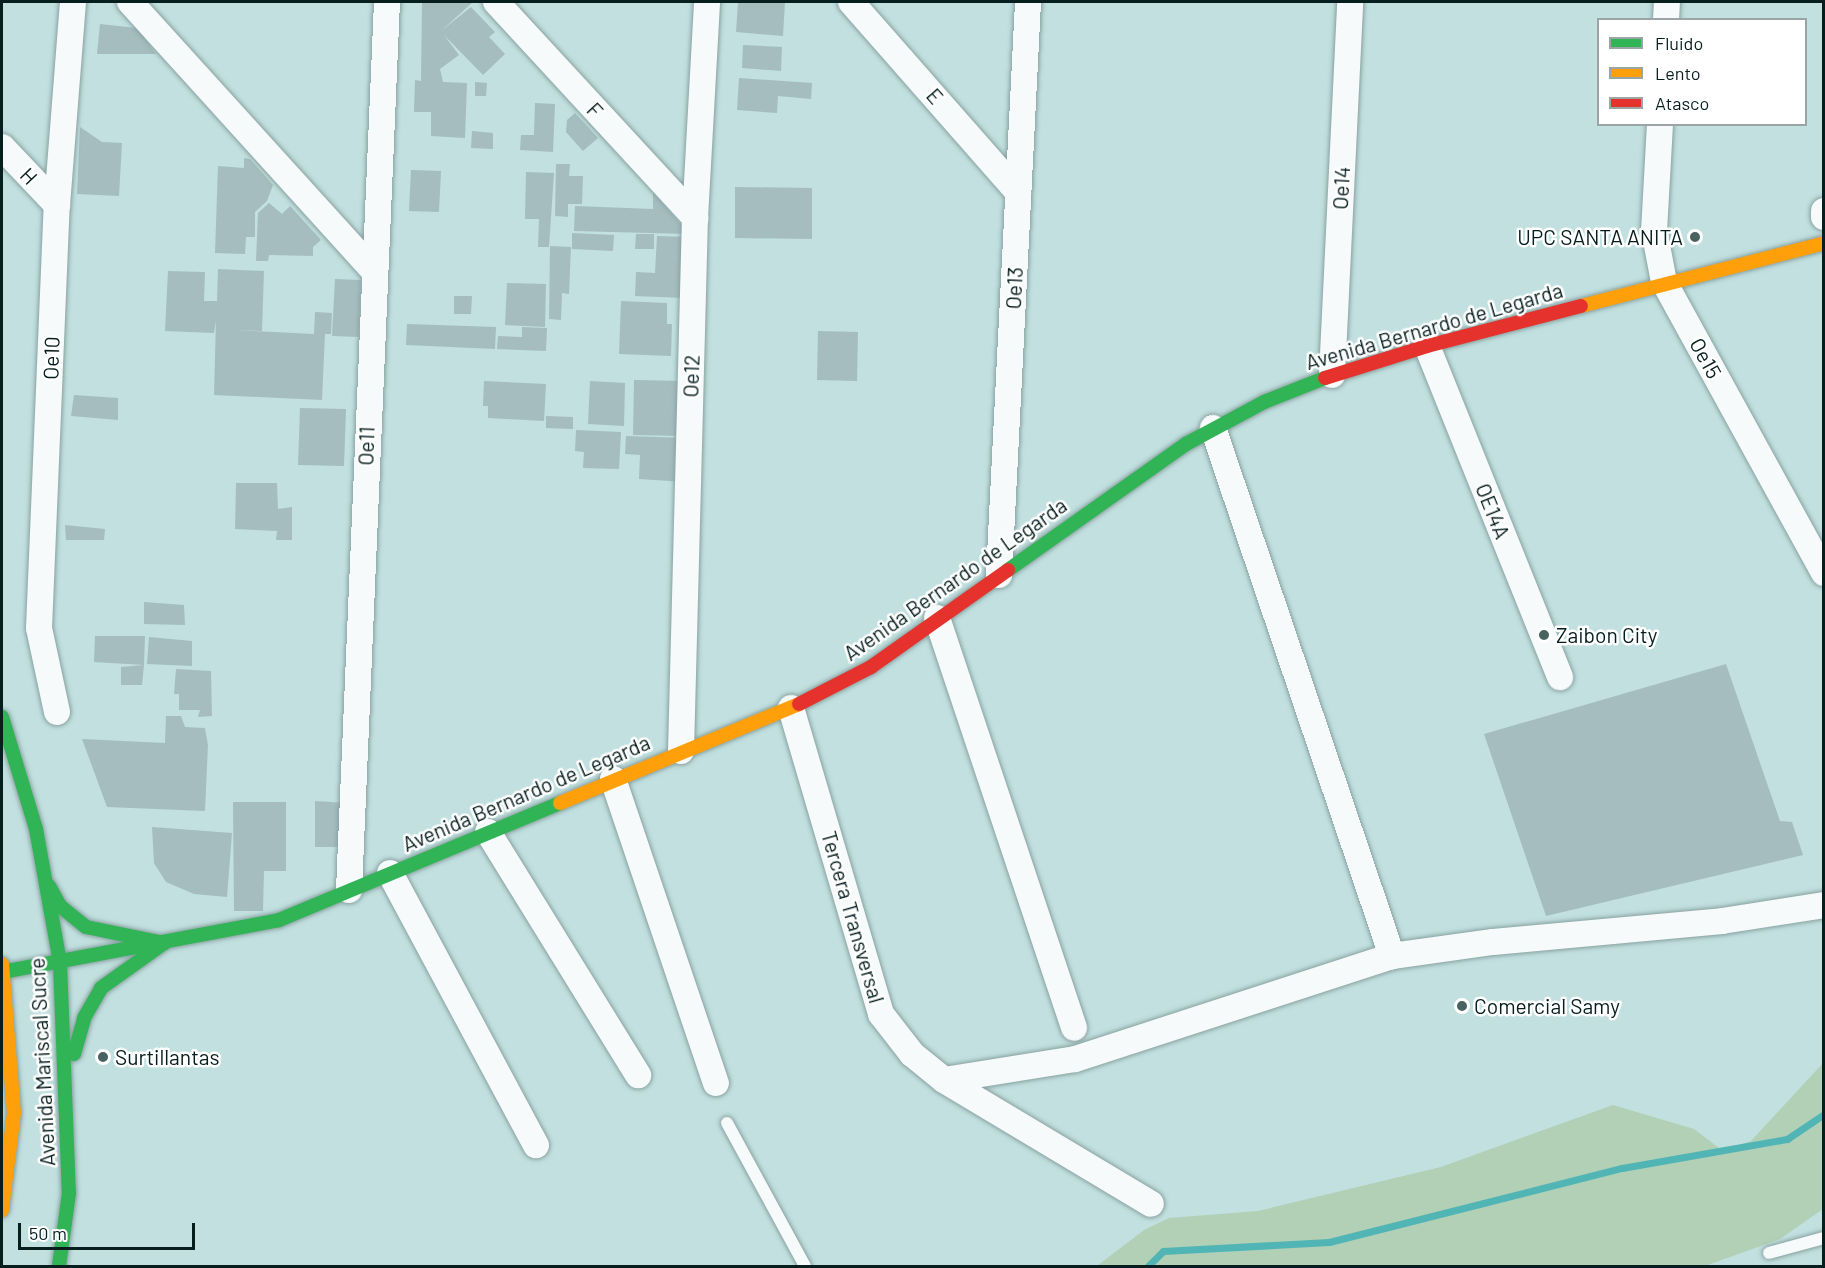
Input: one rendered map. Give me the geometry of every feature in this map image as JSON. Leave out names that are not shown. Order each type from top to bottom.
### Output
[{"type":"street","name":"Oe10","points":[[57,712],[39,628],[57,205],[73,2]]},
{"type":"street","points":[[130,2],[373,270]]},
{"type":"street","name":"Oe11","points":[[349,890],[373,270],[387,2]]},
{"type":"street","name":"F","points":[[496,2],[695,218]]},
{"type":"street","name":"Oe12","points":[[681,751],[695,218],[707,2]]},
{"type":"street","name":"E","points":[[851,2],[1018,192]]},
{"type":"street","name":"Oe13","points":[[999,575],[1028,2]]},
{"type":"street","name":"Oe14","points":[[1332,375],[1350,2]]},
{"type":"street","points":[[1666,18],[1667,2]]},
{"type":"street","name":"Oe15","points":[[1660,126],[1654,230],[1664,282],[1824,573]]},
{"type":"street","name":"H","points":[[2,147],[57,205]]},
{"type":"street","points":[[1824,211],[1824,217]]},
{"type":"street","name":"Avenida Bernardo de Legarda","points":[[2,969],[60,963],[279,920],[613,779],[791,708],[871,667],[937,618],[1213,428],[1332,375],[1427,346],[1664,282],[1824,243]]},
{"type":"street","name":"OE14A","points":[[1427,346],[1560,677]]},
{"type":"street","points":[[1213,428],[1392,956]]},
{"type":"street","points":[[937,618],[1074,1028]]},
{"type":"street","name":"Tercera Transversal","points":[[791,708],[881,1014],[912,1054],[944,1080],[1152,1204]]},
{"type":"street","name":"Avenida Mariscal Sucre","points":[[2,717],[33,816],[60,963],[67,1088],[69,1193],[59,1266]]},
{"type":"street","points":[[613,779],[716,1083]]},
{"type":"street","points":[[488,832],[638,1075]]},
{"type":"street","points":[[390,873],[536,1145]]},
{"type":"street","points":[[45,879],[60,906],[86,927],[164,943]]},
{"type":"street","points":[[944,1080],[1075,1059],[1392,956],[1493,942],[1722,921],[1824,905]]},
{"type":"street","points":[[67,1088],[78,1034],[96,995],[164,943]]},
{"type":"street","name":"Avenida Mariscal Sucre","points":[[2,969],[14,1113],[2,1210]]},
{"type":"lane","points":[[727,1123],[805,1266]]},
{"type":"lane","points":[[1768,1253],[1824,1238]]},
{"type":"green space","points":[[1823,1063],[1823,1209],[1780,1239],[1705,1266],[1097,1266],[1144,1230],[1169,1218],[1258,1211],[1441,1167],[1613,1105],[1694,1129],[1723,1151],[1751,1141]]},
{"type":"building","points":[[422,2],[473,2],[441,31],[471,7],[495,32],[489,37],[505,54],[483,75],[444,35],[459,55],[440,69],[443,82],[467,83],[465,138],[431,136],[431,112],[414,112],[415,80],[421,81]]},
{"type":"building","points":[[738,2],[785,2],[783,36],[736,32]]},
{"type":"building","points":[[100,24],[137,28],[156,54],[97,54]]},
{"type":"building","points":[[743,45],[782,47],[781,71],[742,68]]},
{"type":"building","points":[[739,78],[812,83],[811,99],[778,96],[777,113],[737,110]]},
{"type":"building","points":[[475,82],[487,83],[486,96],[475,96]]},
{"type":"building","points":[[535,103],[555,104],[553,152],[520,150],[521,135],[534,135]]},
{"type":"building","points":[[575,113],[598,138],[583,151],[566,132],[567,120]]},
{"type":"building","points":[[80,127],[102,142],[122,143],[119,196],[77,194]]},
{"type":"building","points":[[472,131],[493,133],[493,149],[471,148]]},
{"type":"building","points":[[244,158],[250,159],[273,185],[267,201],[255,212],[255,237],[246,237],[245,254],[215,253],[218,166],[244,168]]},
{"type":"building","points":[[556,164],[570,164],[569,176],[583,176],[582,204],[568,204],[568,217],[555,216]]},
{"type":"building","points":[[411,170],[441,171],[439,212],[409,211]]},
{"type":"building","points":[[526,172],[554,173],[549,247],[538,247],[539,219],[525,219]]},
{"type":"building","points":[[735,187],[812,188],[812,239],[735,238]]},
{"type":"building","points":[[653,192],[689,234],[574,231],[575,206],[653,209]]},
{"type":"building","points":[[269,203],[282,214],[290,206],[321,240],[313,247],[313,256],[269,255],[268,261],[256,261],[258,213]]},
{"type":"building","points":[[572,233],[614,235],[613,251],[572,249]]},
{"type":"building","points":[[636,234],[654,234],[654,249],[635,249]]},
{"type":"building","points":[[657,236],[687,237],[685,298],[635,296],[636,272],[655,273]]},
{"type":"building","points":[[550,246],[571,247],[569,294],[562,293],[561,320],[549,319]]},
{"type":"building","points":[[218,269],[264,271],[262,331],[233,330],[314,334],[315,312],[332,313],[331,334],[325,334],[322,400],[214,395],[216,321],[214,333],[165,331],[168,271],[205,272],[204,301],[217,301]]},
{"type":"building","points":[[335,279],[361,280],[359,337],[332,336]]},
{"type":"building","points":[[507,283],[546,284],[545,327],[505,325]]},
{"type":"building","points":[[454,296],[472,296],[471,314],[454,314]]},
{"type":"building","points":[[621,301],[667,303],[667,324],[672,324],[671,356],[619,354]]},
{"type":"building","points":[[407,324],[496,327],[495,349],[406,345]]},
{"type":"building","points":[[522,327],[547,328],[546,351],[497,349],[498,336],[522,337]]},
{"type":"building","points":[[818,331],[858,332],[857,381],[817,380]]},
{"type":"building","points":[[634,380],[685,381],[684,436],[633,435]]},
{"type":"building","points":[[484,381],[546,384],[544,421],[488,418],[488,406],[483,406]]},
{"type":"building","points":[[590,381],[625,383],[624,426],[588,424]]},
{"type":"building","points":[[74,395],[118,398],[118,420],[71,416]]},
{"type":"building","points":[[300,408],[346,409],[344,466],[298,465]]},
{"type":"building","points":[[546,416],[573,417],[573,429],[546,428]]},
{"type":"building","points":[[576,430],[621,432],[619,469],[583,468],[584,452],[575,451]]},
{"type":"building","points":[[626,436],[687,438],[685,482],[639,479],[640,455],[625,454]]},
{"type":"building","points":[[236,483],[277,483],[278,509],[292,507],[292,540],[276,540],[277,531],[235,529]]},
{"type":"building","points":[[65,525],[105,529],[104,540],[66,540]]},
{"type":"building","points":[[144,602],[184,605],[185,625],[144,624]]},
{"type":"building","points":[[95,636],[145,636],[144,665],[94,662]]},
{"type":"building","points":[[149,637],[192,641],[192,666],[147,664]]},
{"type":"building","points":[[1726,664],[1780,821],[1792,822],[1803,855],[1546,916],[1484,734]]},
{"type":"building","points":[[144,665],[142,685],[121,685],[121,667]]},
{"type":"building","points":[[176,669],[211,671],[212,716],[198,717],[200,710],[179,710],[179,694],[174,694]]},
{"type":"building","points":[[166,716],[181,716],[185,727],[205,728],[208,745],[205,811],[107,807],[82,739],[165,743]]},
{"type":"building","points":[[315,801],[348,803],[345,847],[315,847]]},
{"type":"building","points":[[233,802],[286,802],[286,871],[264,871],[263,911],[234,911]]},
{"type":"building","points":[[152,827],[232,833],[227,897],[194,894],[166,882],[154,863]]},
{"type":"waterway","points":[[1148,1266],[1163,1251],[1329,1242],[1622,1168],[1787,1139],[1824,1114]]},
{"type":"traffic: fast","points":[[1008,570],[1186,444],[1264,402],[1325,378]]},
{"type":"traffic: fast","points":[[2,717],[36,829],[60,963],[69,1193],[59,1266]]},
{"type":"traffic: fast","points":[[2,972],[279,920],[560,803]]},
{"type":"traffic: fast","points":[[49,886],[60,906],[86,927],[164,943]]},
{"type":"traffic: fast","points":[[74,1054],[84,1018],[101,988],[164,943]]},
{"type":"traffic: slow","points":[[1581,306],[1824,243]]},
{"type":"traffic: slow","points":[[560,803],[799,704]]},
{"type":"traffic: slow","points":[[2,964],[14,1113],[2,1210]]},
{"type":"traffic: jam","points":[[1325,378],[1427,346],[1581,306]]},
{"type":"traffic: jam","points":[[799,704],[871,667],[1008,570]]},
{"type":"place","name":"UPC SANTA ANITA","points":[[1695,237]]},
{"type":"place","name":"Zaibon City","points":[[1544,635]]},
{"type":"place","name":"Comercial Samy","points":[[1462,1006]]},
{"type":"place","name":"Surtillantas","points":[[103,1057]]}]
